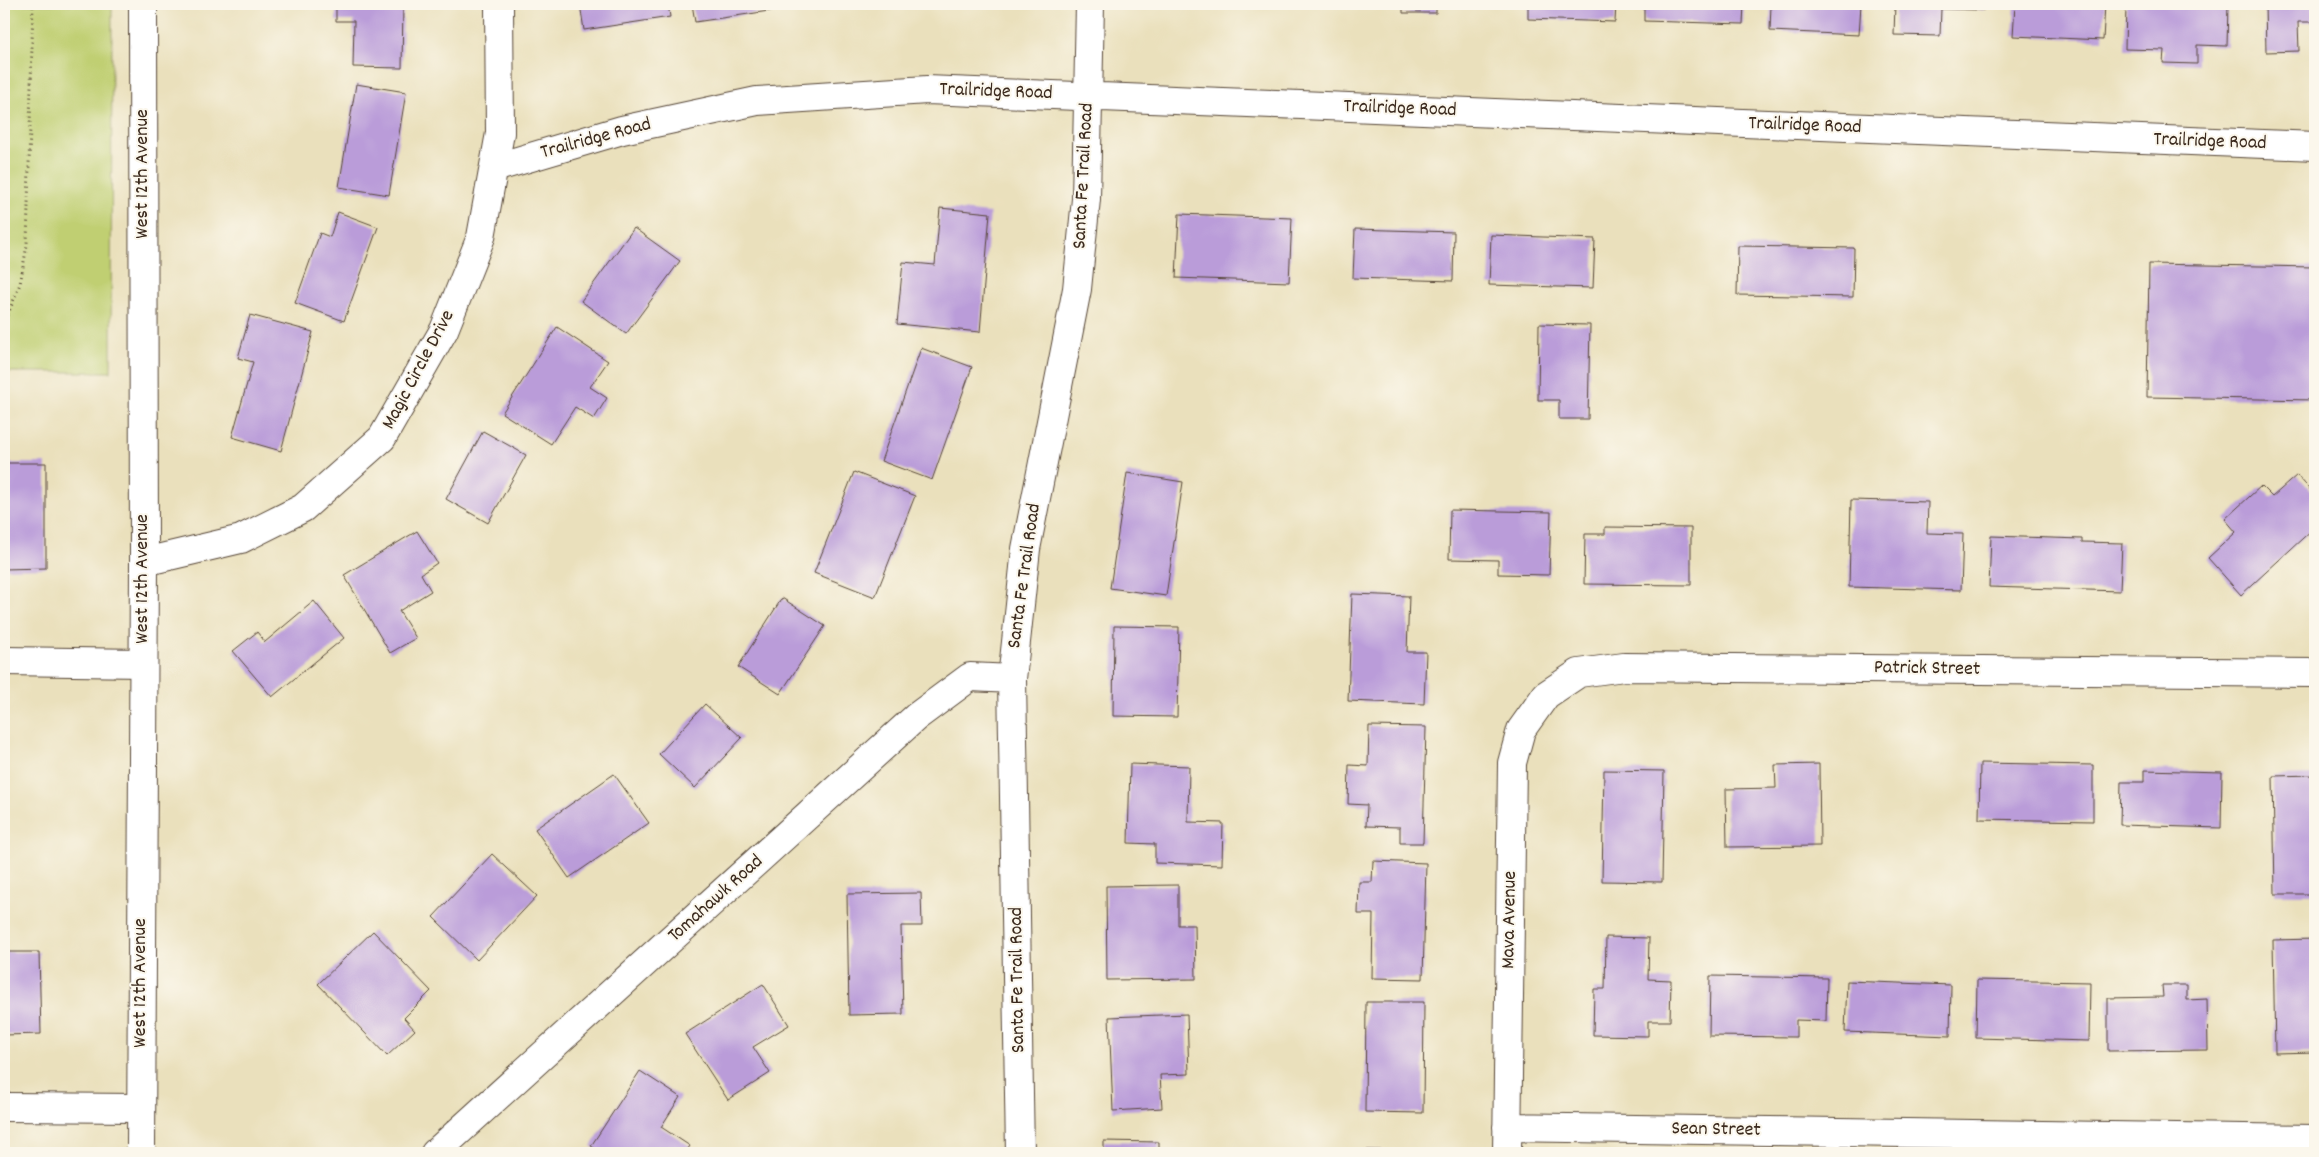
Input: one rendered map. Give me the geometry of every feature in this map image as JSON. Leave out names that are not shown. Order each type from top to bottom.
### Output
[{"type":"street","name":"West 12th Avenue","points":[[141,1153],[144,562],[143,4]]},
{"type":"street","name":"Magic Circle Drive","points":[[144,562],[241,539],[303,508],[382,438],[444,330],[481,237],[500,132],[499,4]]},
{"type":"street","name":"Santa Fe Trail Road","points":[[1020,1153],[1012,679],[1026,549],[1077,289],[1086,199],[1090,4]]},
{"type":"street","name":"Trailridge Road","points":[[494,168],[622,130],[757,101],[927,90],[2315,146]]},
{"type":"street","points":[[4,661],[143,663]]},
{"type":"street","name":"Patrick Street","points":[[1546,695],[1579,673],[1624,666],[2315,673]]},
{"type":"street","name":"Tomahawk Road","points":[[435,1153],[916,717],[970,678],[1012,679]]},
{"type":"street","name":"Mava Avenue","points":[[1507,1140],[1512,763],[1521,730],[1546,695]]},
{"type":"street","points":[[4,1107],[140,1108]]},
{"type":"street","name":"Sean Street","points":[[1507,1140],[2315,1139]]},
{"type":"path","points":[[4,318],[8,314],[20,284],[27,245],[33,4]]},
{"type":"green space","points":[[4,4],[112,4],[111,372],[4,372]]},
{"type":"building","points":[[336,4],[403,4],[402,68],[353,67],[354,21],[336,21]]},
{"type":"building","points":[[580,4],[668,4],[670,17],[584,30]]},
{"type":"building","points":[[692,4],[788,4],[789,8],[695,22]]},
{"type":"building","points":[[1403,4],[1436,4],[1436,13],[1403,13]]},
{"type":"building","points":[[1528,4],[1616,4],[1615,22],[1528,19]]},
{"type":"building","points":[[1644,4],[1744,4],[1743,24],[1644,21]]},
{"type":"building","points":[[1771,4],[1861,4],[1859,35],[1770,31]]},
{"type":"building","points":[[1895,4],[1984,4],[1984,10],[1941,9],[1940,36],[1894,35]]},
{"type":"building","points":[[2015,4],[2105,4],[2103,40],[2013,36]]},
{"type":"building","points":[[2126,4],[2228,4],[2227,46],[2197,45],[2197,64],[2163,63],[2164,50],[2125,49]]},
{"type":"building","points":[[2265,4],[2315,4],[2315,22],[2298,22],[2299,51],[2266,52]]},
{"type":"building","points":[[356,84],[406,92],[389,195],[339,187]]},
{"type":"building","points":[[940,208],[990,213],[980,332],[897,324],[903,262],[935,265]]},
{"type":"building","points":[[338,212],[378,227],[344,321],[295,303],[320,233],[330,237]]},
{"type":"building","points":[[1179,214],[1292,218],[1289,282],[1176,278]]},
{"type":"building","points":[[634,228],[680,261],[626,334],[581,301]]},
{"type":"building","points":[[1355,229],[1454,232],[1453,281],[1353,278]]},
{"type":"building","points":[[1491,235],[1595,239],[1593,288],[1489,285]]},
{"type":"building","points":[[1738,246],[1854,248],[1853,297],[1737,295]]},
{"type":"building","points":[[2149,264],[2315,267],[2315,400],[2147,397]]},
{"type":"building","points":[[250,315],[313,332],[281,451],[232,437],[253,362],[238,358]]},
{"type":"building","points":[[1539,324],[1590,325],[1588,419],[1559,419],[1559,400],[1538,400]]},
{"type":"building","points":[[557,327],[608,361],[590,387],[607,398],[594,419],[575,407],[551,444],[502,413]]},
{"type":"building","points":[[921,348],[972,367],[932,480],[881,461]]},
{"type":"building","points":[[483,431],[526,455],[488,523],[446,499]]},
{"type":"building","points":[[4,463],[46,463],[46,568],[4,569]]},
{"type":"building","points":[[854,472],[915,496],[875,597],[814,573]]},
{"type":"building","points":[[1127,473],[1183,482],[1166,596],[1110,588]]},
{"type":"building","points":[[2297,475],[2315,495],[2315,527],[2241,595],[2208,558],[2236,532],[2225,519],[2261,486],[2272,497]]},
{"type":"building","points":[[1851,500],[1928,502],[1927,533],[1963,534],[1961,590],[1849,587]]},
{"type":"building","points":[[1450,510],[1551,512],[1549,575],[1498,574],[1498,560],[1449,559]]},
{"type":"building","points":[[1605,527],[1691,528],[1691,585],[1584,584],[1585,534],[1605,534]]},
{"type":"building","points":[[417,531],[437,563],[421,574],[431,591],[399,611],[416,638],[390,653],[344,575]]},
{"type":"building","points":[[1991,536],[2082,539],[2082,542],[2122,543],[2120,591],[1989,587]]},
{"type":"building","points":[[1352,594],[1409,596],[1407,652],[1426,652],[1424,704],[1348,701]]},
{"type":"building","points":[[782,598],[825,626],[780,694],[738,667]]},
{"type":"building","points":[[314,601],[344,638],[272,697],[233,651],[257,632],[265,642]]},
{"type":"building","points":[[1114,626],[1179,627],[1177,717],[1113,716]]},
{"type":"building","points":[[705,704],[742,738],[695,788],[659,754]]},
{"type":"building","points":[[1369,726],[1426,727],[1423,843],[1400,843],[1400,827],[1366,826],[1367,805],[1348,804],[1349,765],[1368,766]]},
{"type":"building","points":[[1980,763],[2093,765],[2093,821],[1979,819]]},
{"type":"building","points":[[1130,764],[1189,766],[1188,822],[1223,823],[1222,865],[1155,863],[1155,844],[1128,843]]},
{"type":"building","points":[[1819,764],[1820,846],[1727,847],[1726,789],[1776,788],[1775,765]]},
{"type":"building","points":[[1604,770],[1664,771],[1662,882],[1602,881]]},
{"type":"building","points":[[2144,770],[2222,772],[2221,828],[2120,825],[2121,782],[2144,782]]},
{"type":"building","points":[[614,774],[649,823],[569,878],[535,829]]},
{"type":"building","points":[[2315,775],[2315,894],[2275,894],[2273,776]]},
{"type":"building","points":[[492,854],[537,896],[477,960],[433,917]]},
{"type":"building","points":[[1373,861],[1426,863],[1423,979],[1372,978],[1373,914],[1358,914],[1359,882],[1372,882]]},
{"type":"building","points":[[1178,885],[1178,925],[1195,925],[1196,979],[1107,980],[1106,886]]},
{"type":"building","points":[[921,893],[922,926],[901,926],[903,1014],[849,1015],[847,894]]},
{"type":"building","points":[[373,931],[431,991],[404,1018],[415,1030],[387,1056],[318,984]]},
{"type":"building","points":[[1606,937],[1649,938],[1648,979],[1671,980],[1670,1021],[1648,1021],[1648,1036],[1593,1035],[1594,989],[1605,989]]},
{"type":"building","points":[[2315,939],[2315,1052],[2275,1053],[2273,940]]},
{"type":"building","points":[[4,952],[39,952],[41,1034],[4,1035]]},
{"type":"building","points":[[1710,976],[1827,978],[1826,1021],[1796,1020],[1796,1037],[1709,1036]]},
{"type":"building","points":[[1977,980],[2090,982],[2089,1041],[1976,1038]]},
{"type":"building","points":[[1847,981],[1951,985],[1950,1036],[1845,1032]]},
{"type":"building","points":[[763,984],[789,1025],[753,1047],[770,1073],[728,1100],[685,1034]]},
{"type":"building","points":[[2162,985],[2187,985],[2187,1000],[2207,999],[2208,1050],[2108,1051],[2108,998],[2163,997]]},
{"type":"building","points":[[1366,1002],[1424,1002],[1423,1113],[1365,1112]]},
{"type":"building","points":[[1187,1014],[1189,1074],[1160,1075],[1162,1108],[1113,1111],[1109,1017]]},
{"type":"building","points":[[640,1071],[680,1097],[661,1127],[690,1146],[685,1153],[602,1153],[591,1146]]},
{"type":"building","points":[[1104,1141],[1159,1142],[1159,1153],[1104,1153]]},
{"type":"building","points":[[1367,1150],[1422,1151],[1422,1153],[1367,1153]]}]
